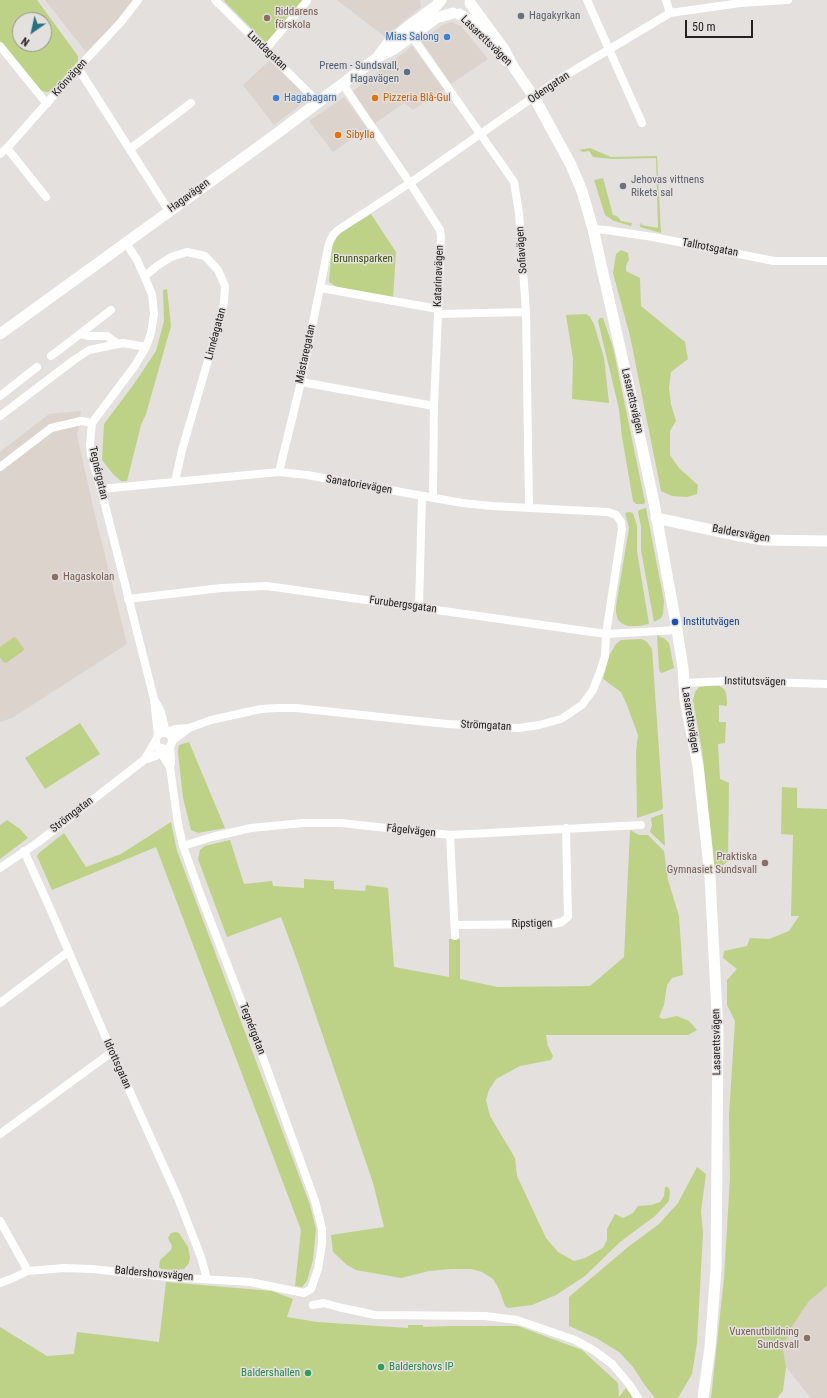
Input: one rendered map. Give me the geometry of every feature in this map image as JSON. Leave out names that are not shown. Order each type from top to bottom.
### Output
[{"type":"street","name":"Krönvägen","points":[[0,154],[121,22],[138,0]]},
{"type":"street","name":"Lundagatan","points":[[215,0],[318,102]]},
{"type":"street","name":"Lasarettsvägen","points":[[442,0],[445,8],[469,20],[495,50],[514,68]]},
{"type":"street","name":"Hagavägen","points":[[409,32],[442,0]]},
{"type":"street","points":[[587,0],[608,50],[642,123]]},
{"type":"street","points":[[666,0],[670,13]]},
{"type":"street","name":"Odengatan","points":[[333,235],[338,230],[410,183],[534,97],[670,13],[740,1],[788,0]]},
{"type":"street","points":[[265,50],[308,1]]},
{"type":"street","points":[[456,14],[466,10],[471,1]]},
{"type":"street","name":"Lasarettsvägen","points":[[471,1],[477,13],[504,49],[514,68],[534,97],[571,165],[582,191],[593,229],[633,405],[677,630],[683,668],[683,683],[698,766],[710,877],[718,1033],[716,1268],[710,1347],[703,1398]]},
{"type":"street","name":"Hagavägen","points":[[0,334],[318,102],[378,56],[388,43],[436,18],[456,14]]},
{"type":"street","name":"Sofiavägen","points":[[409,32],[514,182],[519,213],[526,312],[529,508]]},
{"type":"street","points":[[0,46],[47,104]]},
{"type":"street","points":[[78,68],[169,211]]},
{"type":"street","name":"Katarinavägen","points":[[342,83],[440,230],[441,237],[434,406],[433,498]]},
{"type":"street","points":[[130,149],[191,103]]},
{"type":"street","points":[[7,148],[46,198]]},
{"type":"street","name":"Tallrotsgatan","points":[[593,229],[654,237],[774,261],[827,261]]},
{"type":"street","name":"Mästaregatan","points":[[279,472],[301,382],[329,243],[333,235]]},
{"type":"street","points":[[0,467],[51,428],[81,421],[92,423],[134,367],[146,347],[151,333],[154,314],[152,294],[134,254],[126,243]]},
{"type":"street","name":"Linnéagatan","points":[[145,276],[171,257],[187,252],[205,256],[218,270],[225,286],[222,312],[182,450],[175,482]]},
{"type":"street","points":[[320,288],[438,311],[526,312]]},
{"type":"street","points":[[51,356],[111,310]]},
{"type":"street","points":[[80,334],[89,336],[106,336],[118,344]]},
{"type":"street","points":[[0,416],[89,350],[123,343],[146,347]]},
{"type":"street","points":[[0,396],[37,367]]},
{"type":"street","points":[[301,382],[434,406]]},
{"type":"street","name":"Tegnérgatan","points":[[92,423],[90,436],[91,455],[154,699],[161,712],[160,736]]},
{"type":"street","name":"Sanatorievägen","points":[[101,489],[279,472],[307,475],[433,498],[492,506],[608,512],[616,515]]},
{"type":"street","points":[[419,607],[422,496]]},
{"type":"street","name":"Strömgatan","points":[[144,760],[160,736],[175,729],[189,728],[228,716],[261,709],[310,709],[447,724],[519,728],[539,725],[561,719],[582,705],[593,690],[605,656],[606,634],[622,529],[622,522],[616,515]]},
{"type":"street","name":"Baldersvägen","points":[[656,518],[764,540],[827,541]]},
{"type":"street","name":"Furubergsgatan","points":[[128,599],[221,588],[256,586],[277,587],[606,634],[677,630]]},
{"type":"street","name":"Institutsvägen","points":[[683,683],[730,681],[827,684]]},
{"type":"street","name":"Strömgatan","points":[[0,868],[144,760],[156,756],[189,728]]},
{"type":"street","points":[[160,736],[171,738],[168,745],[157,744],[160,736]]},
{"type":"street","name":"Tegnérgatan","points":[[168,745],[164,758],[170,767],[178,824],[183,846],[202,900],[258,1044],[315,1201],[322,1230],[322,1244],[318,1269],[309,1291]]},
{"type":"street","name":"Fågelvägen","points":[[183,846],[212,837],[251,828],[303,823],[341,823],[450,835],[642,825]]},
{"type":"street","name":"Ripstigen","points":[[455,924],[554,924],[562,922],[568,917],[566,828]]},
{"type":"street","points":[[450,835],[455,936]]},
{"type":"street","name":"Idrottsgatan","points":[[24,851],[178,1198],[201,1257],[207,1279]]},
{"type":"street","points":[[0,1002],[68,952]]},
{"type":"street","points":[[0,1134],[112,1052]]},
{"type":"street","points":[[0,1221],[28,1271]]},
{"type":"street","name":"Baldershovsvägen","points":[[0,1283],[28,1271],[64,1268],[250,1282],[304,1293],[309,1291]]},
{"type":"street","points":[[313,1305],[324,1303],[375,1315],[477,1316],[517,1320],[575,1340],[595,1351],[612,1364],[629,1384],[638,1398]]},
{"type":"shaded area","points":[[45,0],[134,0],[119,20],[86,52]]},
{"type":"shaded area","points":[[337,0],[420,0],[421,7],[385,37]]},
{"type":"shaded area","points":[[451,22],[461,26],[488,59],[451,84],[421,41],[442,25]]},
{"type":"shaded area","points":[[412,46],[444,89],[413,110],[404,103],[374,124],[353,91]]},
{"type":"shaded area","points":[[270,60],[306,94],[307,98],[306,101],[274,125],[243,85]]},
{"type":"shaded area","points":[[344,97],[367,128],[333,152],[309,121]]},
{"type":"shaded area","name":"Hagaskolan","points":[[81,411],[77,435],[127,644],[12,718],[0,722],[0,452],[49,414]]},
{"type":"shaded area","name":"Vuxenutbildning Sundsvall","points":[[827,1286],[827,1398],[811,1398],[786,1367],[783,1349],[791,1328],[809,1301]]},
{"type":"green space","points":[[0,0],[37,0],[46,12],[12,12],[12,52],[52,52],[52,20],[78,56],[78,61],[52,91],[46,92],[40,90],[0,42]]},
{"type":"green space","points":[[305,0],[269,41],[265,42],[224,1]]},
{"type":"green space","points":[[590,148],[611,157],[657,156],[661,233],[640,227],[641,222],[642,225],[658,228],[656,158],[612,159],[593,157],[589,151],[583,152],[579,150]]},
{"type":"green space","points":[[603,178],[613,215],[617,216],[621,221],[632,223],[631,226],[614,221],[605,215],[594,180]]},
{"type":"green space","name":"Brunnsparken","points":[[371,214],[396,252],[393,298],[337,287],[329,282],[332,246],[336,238],[340,233]]},
{"type":"green space","points":[[621,250],[628,253],[629,259],[626,266],[626,271],[640,278],[641,306],[685,342],[688,359],[671,372],[669,388],[671,404],[676,421],[670,431],[670,455],[679,468],[698,485],[697,494],[687,497],[672,496],[661,491],[630,336],[613,273],[616,254]]},
{"type":"green space","points":[[167,289],[171,326],[146,414],[141,425],[127,481],[121,481],[113,474],[102,460],[104,424],[134,384],[156,351],[164,321],[163,290]]},
{"type":"green space","points":[[586,314],[590,317],[594,324],[604,358],[609,403],[572,399],[573,359],[566,315]]},
{"type":"green space","points":[[600,318],[603,318],[613,347],[645,502],[644,504],[636,504],[633,501],[622,437],[619,409],[598,321]]},
{"type":"green space","points":[[646,508],[664,601],[663,614],[661,618],[654,622],[641,550],[641,527],[638,512],[639,510]]},
{"type":"green space","points":[[625,513],[633,513],[637,526],[637,551],[649,624],[639,626],[628,626],[623,624],[618,620],[616,613],[629,528]]},
{"type":"green space","points":[[657,635],[669,643],[674,668],[662,673],[659,669]]},
{"type":"green space","points":[[14,637],[24,649],[6,663],[3,662],[0,657],[0,647]]},
{"type":"green space","points":[[642,639],[647,642],[652,649],[663,808],[637,818],[636,752],[638,735],[621,692],[603,679],[609,656],[616,644],[621,640]]},
{"type":"green space","points":[[718,685],[724,689],[727,701],[727,706],[719,705],[719,722],[726,722],[725,743],[718,744],[720,779],[729,783],[728,861],[717,870],[713,868],[713,852],[702,751],[693,700],[695,692],[699,687]]},
{"type":"green space","points":[[80,723],[100,754],[45,789],[25,758]]},
{"type":"green space","points":[[189,742],[225,828],[198,833],[191,830],[183,798],[178,752],[179,745]]},
{"type":"green space","points":[[782,787],[797,788],[797,808],[827,809],[827,1286],[809,1301],[791,1328],[783,1349],[786,1367],[783,1391],[777,1398],[711,1398],[724,1278],[730,1178],[729,1115],[735,1021],[727,1005],[727,980],[737,969],[723,958],[724,951],[747,946],[750,938],[769,939],[789,931],[799,916],[791,916],[793,835],[781,834]]},
{"type":"green space","points":[[662,814],[665,846],[650,832],[652,825],[651,818]]},
{"type":"green space","points":[[7,820],[20,829],[28,838],[0,859],[0,825]]},
{"type":"green space","points":[[171,822],[177,851],[310,1205],[316,1229],[313,1260],[307,1281],[302,1287],[295,1286],[301,1230],[156,847],[52,890],[37,856],[64,833],[86,867],[121,854]]},
{"type":"green space","points":[[630,830],[639,835],[648,835],[664,851],[668,880],[679,916],[683,975],[672,978],[667,985],[664,1005],[659,1017],[663,1019],[677,1016],[689,1021],[697,1030],[688,1035],[546,1035],[548,1046],[553,1056],[551,1060],[520,1066],[496,1079],[489,1090],[486,1100],[490,1116],[515,1158],[517,1176],[546,1238],[558,1252],[574,1261],[585,1258],[603,1248],[607,1240],[607,1229],[615,1214],[623,1218],[633,1213],[638,1206],[651,1205],[660,1202],[664,1196],[665,1187],[668,1187],[670,1191],[669,1201],[655,1216],[620,1242],[585,1276],[556,1295],[532,1305],[508,1308],[505,1306],[499,1289],[493,1279],[482,1272],[471,1269],[429,1271],[401,1278],[356,1270],[347,1265],[333,1252],[331,1235],[384,1227],[373,1183],[298,963],[281,917],[227,937],[198,859],[200,850],[205,846],[230,840],[244,884],[272,881],[273,886],[304,888],[304,879],[334,881],[334,889],[365,891],[366,885],[388,888],[394,967],[449,977],[449,939],[460,939],[460,979],[498,987],[590,986],[624,957]]},
{"type":"green space","points":[[697,1167],[706,1174],[701,1211],[703,1233],[697,1343],[692,1374],[678,1398],[655,1398],[633,1367],[619,1352],[596,1338],[569,1326],[569,1297],[628,1247],[659,1224],[678,1203]]},
{"type":"green space","points":[[171,1233],[179,1233],[188,1247],[190,1257],[189,1263],[184,1269],[161,1269],[159,1267],[160,1260],[171,1250],[172,1246],[168,1238]]},
{"type":"green space","name":"Baldershovs IP","points":[[166,1282],[272,1291],[293,1299],[287,1317],[317,1322],[408,1328],[408,1325],[423,1325],[423,1327],[518,1326],[582,1350],[618,1383],[619,1397],[626,1388],[633,1398],[0,1398],[0,1327],[47,1356],[74,1354],[77,1332],[159,1342]]},
{"type":"place","name":"Hagakyrkan","points":[[521,16]]},
{"type":"place","name":"Riddarens förskola","points":[[267,18]]},
{"type":"place","name":"Mias Salong","points":[[447,37]]},
{"type":"place","name":"Preem - Sundsvall, Hagavägen","points":[[407,72]]},
{"type":"place","name":"Hagabagarn","points":[[276,98]]},
{"type":"place","name":"Pizzeria Blå-Gul","points":[[375,98]]},
{"type":"place","name":"Sibylla","points":[[338,135]]},
{"type":"place","name":"Jehovas vittnens Rikets sal","points":[[623,186]]},
{"type":"place","name":"Hagaskolan","points":[[55,577]]},
{"type":"place","name":"Institutvägen","points":[[675,622]]},
{"type":"place","name":"Praktiska Gymnasiet Sundsvall","points":[[765,863]]},
{"type":"place","name":"Vuxenutbildning Sundsvall","points":[[807,1338]]},
{"type":"place","name":"Baldershovs IP","points":[[381,1367]]},
{"type":"place","name":"Baldershallen","points":[[308,1373]]}]
